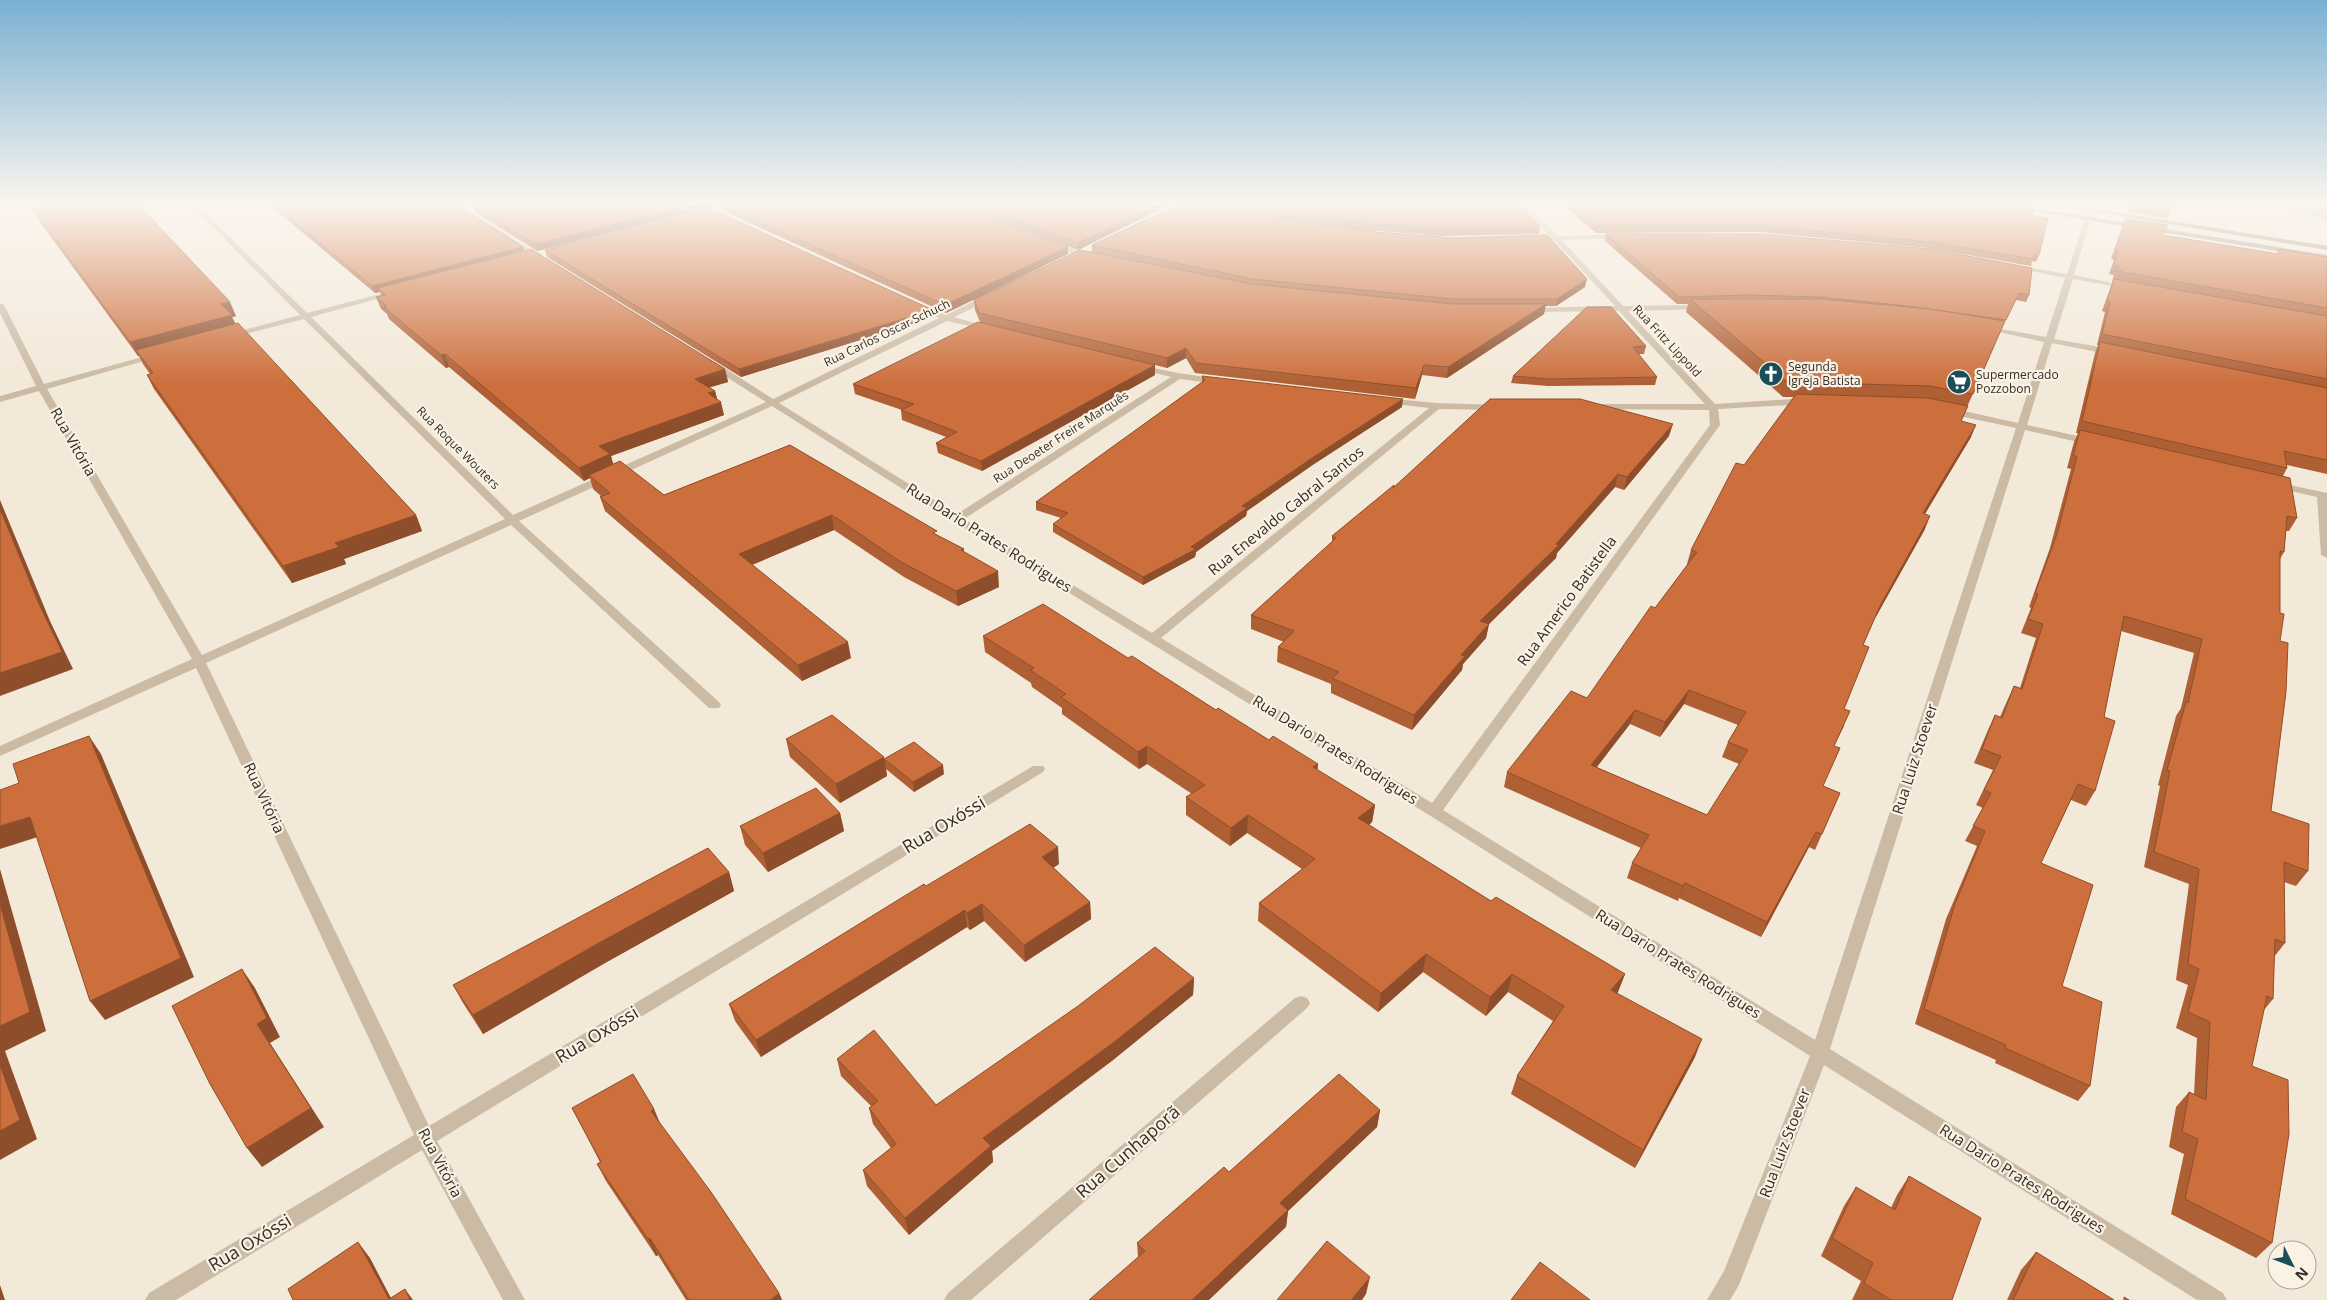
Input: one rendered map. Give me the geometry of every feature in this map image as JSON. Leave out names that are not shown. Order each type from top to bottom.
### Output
[{"type":"street","name":"Rua Roque Wouters","points":[[253,263],[512,520],[714,705]]},
{"type":"street","points":[[549,263],[554,266]]},
{"type":"street","name":"Rua Fritz Lippold","points":[[1579,263],[1713,407]]},
{"type":"street","name":"Rua Luiz Stoever","points":[[1718,1300],[1732,1278],[1820,1053],[2074,263]]},
{"type":"street","points":[[2004,265],[2136,289]]},
{"type":"street","points":[[222,338],[410,287]]},
{"type":"street","name":"Rua Carlos Oscar Schuch","points":[[0,750],[773,402],[999,292]]},
{"type":"street","points":[[910,302],[946,318],[995,330]]},
{"type":"street","name":"Rua Vitória","points":[[0,305],[41,387],[199,661],[425,1138],[514,1300]]},
{"type":"street","points":[[1519,310],[1623,310],[1715,307]]},
{"type":"street","points":[[1973,326],[2126,355]]},
{"type":"street","points":[[0,398],[164,354]]},
{"type":"street","name":"Rua Dario Prates Rodrigues","points":[[706,360],[957,518],[1434,811],[2216,1300]]},
{"type":"street","points":[[1130,364],[1178,376],[1226,382]]},
{"type":"street","name":"Rua Deoeter Freire Marquês","points":[[957,518],[1178,376]]},
{"type":"street","points":[[1379,400],[1437,406],[1506,406]]},
{"type":"street","points":[[1585,407],[1713,407],[1791,400],[1820,402]]},
{"type":"street","name":"Rua Enevaldo Cabral Santos","points":[[1154,638],[1437,406]]},
{"type":"street","name":"Rua Americo Batistella","points":[[1434,811],[1715,425],[1713,407]]},
{"type":"street","points":[[1941,409],[2099,443]]},
{"type":"street","points":[[2264,482],[2324,496],[2327,554]]},
{"type":"street","name":"Rua Oxóssi","points":[[156,1300],[1038,769]]},
{"type":"street","name":"Rua Cunhaporã","points":[[955,1300],[1301,1003]]},
{"type":"building","points":[[72,263],[193,263],[230,302],[221,304],[232,315],[130,342]]},
{"type":"building","points":[[344,263],[462,263],[372,286]]},
{"type":"building","points":[[477,263],[553,263],[725,369],[695,379],[715,391],[708,393],[721,402],[599,446],[610,454],[579,468],[445,354],[441,355],[384,307],[387,306],[376,297],[386,295],[378,288]]},
{"type":"building","points":[[566,263],[829,263],[933,310],[739,369]]},
{"type":"building","points":[[850,263],[1035,263],[945,305]]},
{"type":"building","points":[[1053,263],[1144,263],[1251,284],[1453,304],[1546,304],[1448,367],[1424,365],[1416,388],[1196,363],[1186,348],[1167,358],[979,313],[974,300]]},
{"type":"building","points":[[1175,263],[1572,263],[1587,279],[1557,299],[1453,299],[1252,279]]},
{"type":"building","points":[[1639,263],[2003,263],[2032,268],[2029,295],[2019,293],[2006,320],[1907,306],[1820,297],[1748,295],[1679,297]]},
{"type":"building","points":[[2115,263],[2327,263],[2327,308],[2117,271],[2119,266],[2114,265]]},
{"type":"building","points":[[2114,279],[2327,316],[2327,379],[2102,334],[2110,302],[2107,301]]},
{"type":"building","points":[[1690,299],[1820,299],[1930,309],[2005,321],[1973,394],[1929,386],[1787,382]]},
{"type":"building","points":[[1587,307],[1611,307],[1646,346],[1633,347],[1657,377],[1549,379],[1513,376]]},
{"type":"building","points":[[978,322],[1155,365],[981,461],[936,443],[957,432],[901,410],[914,404],[853,384]]},
{"type":"building","points":[[238,323],[416,515],[335,543],[339,547],[283,566],[147,375],[153,373],[136,350]]},
{"type":"building","points":[[2100,342],[2327,388],[2327,460],[2284,451],[2287,468],[2082,421]]},
{"type":"building","points":[[1202,376],[1403,399],[1242,506],[1247,508],[1191,547],[1196,549],[1143,577],[1053,524],[1068,513],[1036,502],[1205,380]]},
{"type":"building","points":[[1796,394],[1928,398],[1968,406],[1961,421],[1976,425],[1923,513],[1930,516],[1880,606],[1863,645],[1869,647],[1844,709],[1850,711],[1834,746],[1840,748],[1823,786],[1840,793],[1822,834],[1816,832],[1767,922],[1685,883],[1683,886],[1632,863],[1649,835],[1507,772],[1571,691],[1587,698],[1651,606],[1655,608],[1697,552],[1691,550],[1736,463],[1744,465]],"holes":[[[1689,690],[1746,712],[1728,742],[1748,750],[1707,815],[1591,765],[1635,710],[1665,722]]]},
{"type":"building","points":[[1490,399],[1580,399],[1673,424],[1627,477],[1618,474],[1556,544],[1559,545],[1480,621],[1489,624],[1461,655],[1465,656],[1414,715],[1332,678],[1339,672],[1278,647],[1294,631],[1251,615],[1336,538],[1332,536],[1394,485],[1393,488]]},
{"type":"building","points":[[2080,430],[2290,478],[2297,518],[2287,516],[2284,552],[2280,551],[2280,613],[2284,614],[2280,641],[2288,643],[2286,692],[2271,811],[2309,824],[2308,871],[2284,862],[2285,943],[2275,939],[2273,999],[2267,996],[2252,1066],[2288,1080],[2289,1134],[2272,1240],[2267,1240],[2185,1199],[2198,1139],[2182,1132],[2189,1092],[2206,1100],[2210,1022],[2188,1012],[2199,969],[2188,964],[2199,869],[2154,852],[2170,771],[2167,770],[2186,702],[2188,703],[2202,639],[2124,616],[2104,717],[2115,721],[2095,791],[2078,784],[2041,863],[2093,885],[2062,986],[2102,1002],[2090,1086],[2005,1048],[2006,1045],[1924,1009],[1955,904],[1985,831],[1973,826],[1991,793],[1984,790],[2001,756],[1982,749],[1995,715],[2002,718],[2014,686],[2022,689],[2043,624],[2028,619],[2038,594],[2035,593],[2057,534],[2077,456],[2073,456]]},
{"type":"building","points":[[790,445],[937,531],[933,533],[964,549],[961,550],[998,571],[956,591],[901,562],[832,515],[739,554],[848,642],[798,665],[600,497],[610,493],[589,475],[620,461],[664,495]]},
{"type":"building","points":[[0,509],[39,604],[62,652],[0,673]]},
{"type":"building","points":[[1043,604],[1128,658],[1132,656],[1216,710],[1218,708],[1269,740],[1273,736],[1318,764],[1313,767],[1375,805],[1358,818],[1491,901],[1496,897],[1625,974],[1611,990],[1702,1039],[1643,1150],[1517,1076],[1564,1006],[1512,974],[1490,997],[1426,954],[1381,993],[1259,903],[1315,859],[1248,815],[1231,828],[1186,797],[1205,785],[1147,746],[1138,752],[1061,697],[1066,694],[1030,670],[1034,668],[983,636]]},
{"type":"building","points":[[832,715],[884,757],[836,784],[786,739]]},
{"type":"building","points":[[89,736],[181,958],[90,1001],[30,817],[0,826],[0,790],[19,783],[13,764]]},
{"type":"building","points":[[914,742],[943,765],[913,782],[884,759]]},
{"type":"building","points":[[816,788],[840,813],[763,853],[740,826]]},
{"type":"building","points":[[1030,824],[1058,847],[1042,857],[1090,902],[1024,945],[982,904],[967,913],[965,910],[756,1040],[729,1004],[924,884],[926,886]]},
{"type":"building","points":[[708,848],[729,872],[597,944],[473,1015],[453,985]]},
{"type":"building","points":[[0,904],[30,1012],[0,1026]]},
{"type":"building","points":[[1155,947],[1194,978],[1113,1043],[983,1138],[991,1146],[905,1218],[863,1170],[896,1144],[869,1108],[878,1101],[837,1059],[874,1030],[936,1105],[1078,1006]]},
{"type":"building","points":[[242,969],[267,1018],[257,1024],[311,1108],[247,1148],[210,1084],[172,1006]]},
{"type":"building","points":[[0,1065],[20,1120],[0,1131]]},
{"type":"building","points":[[633,1074],[654,1109],[651,1111],[711,1192],[779,1293],[771,1300],[689,1300],[650,1238],[648,1239],[597,1164],[601,1162],[572,1108]]},
{"type":"building","points":[[1339,1074],[1380,1110],[1280,1203],[1288,1210],[1192,1300],[1089,1300],[1145,1251],[1137,1243],[1224,1167],[1229,1172]]},
{"type":"building","points":[[1909,1176],[1981,1218],[1952,1300],[1891,1300],[1864,1283],[1873,1263],[1832,1238],[1856,1187],[1895,1210]]},
{"type":"building","points":[[1327,1241],[1370,1277],[1351,1300],[1277,1300]]},
{"type":"building","points":[[358,1242],[389,1299],[405,1289],[410,1300],[293,1300],[288,1289]]},
{"type":"building","points":[[2036,1252],[2114,1300],[2013,1300]]},
{"type":"building","points":[[1540,1262],[1590,1300],[1511,1300]]},
{"type":"place","name":"Segunda Igreja Batista","points":[[1771,374]]},
{"type":"place","name":"Supermercado Pozzobon","points":[[1959,382]]}]
